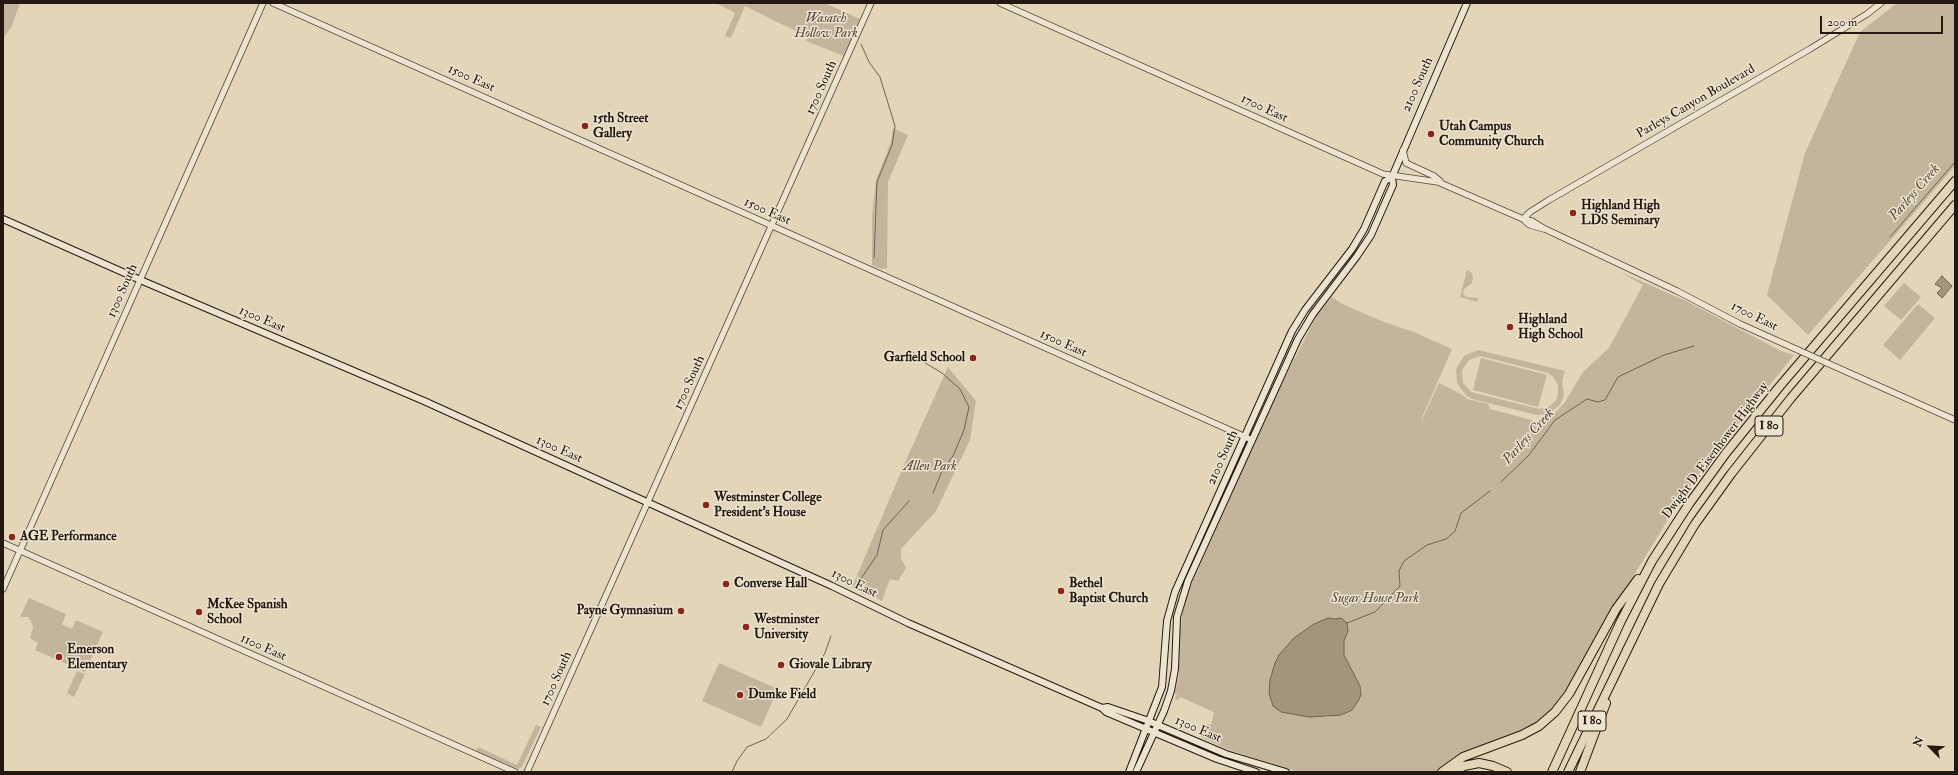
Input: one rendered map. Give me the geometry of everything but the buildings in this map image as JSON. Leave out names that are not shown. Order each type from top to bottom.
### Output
[{"type":"highway","name":"Dwight D. Eisenhower Highway","points":[[1552,772],[1597,672],[1652,561],[1689,504],[1726,453],[1780,386],[1955,181]]},
{"type":"highway","name":"Dwight D. Eisenhower Highway","points":[[1568,772],[1659,584],[1695,524],[1731,474],[1791,398],[1955,205]]},
{"type":"highway","points":[[1442,772],[1463,757],[1522,735],[1539,726],[1555,712],[1569,694],[1616,609],[1652,561]]},
{"type":"highway","points":[[1580,772],[1617,670]]},
{"type":"highway","points":[[1453,772],[1464,766],[1479,763],[1507,772]]},
{"type":"main road","name":"2100 South","points":[[1136,772],[1158,725],[1172,687],[1177,620],[1183,595],[1304,326],[1357,256],[1370,236],[1393,185],[1392,176],[1403,148],[1467,3]]},
{"type":"main road","name":"2100 South","points":[[1129,772],[1159,696],[1164,679],[1167,624],[1172,599],[1296,324],[1356,243],[1386,181],[1392,176]]},
{"type":"main road","name":"1300 East","points":[[3,219],[140,280],[424,401],[832,586],[908,623],[1102,708],[1106,712],[1216,759],[1256,772]]},
{"type":"main road","name":"1300 East","points":[[1102,708],[1108,707],[1149,721],[1226,754],[1286,772]]},
{"type":"street","name":"1300 South","points":[[3,588],[263,3]]},
{"type":"street","name":"1500 East","points":[[273,3],[1252,440]]},
{"type":"street","name":"1700 South","points":[[527,772],[871,3]]},
{"type":"street","name":"1700 East","points":[[1000,3],[1342,156],[1392,176],[1425,179],[1442,183],[1523,219],[1536,222],[1545,230],[1677,291],[1740,324],[1955,420]]},
{"type":"street","name":"Parleys Canyon Boulevard","points":[[1523,219],[1530,212],[1549,200],[1810,49],[1882,3]]},
{"type":"street","points":[[1403,148],[1406,163],[1434,176],[1442,183]]},
{"type":"street","name":"1100 East","points":[[3,543],[514,772]]},
{"type":"green space","points":[[3,3],[20,3],[12,26],[3,39]]},
{"type":"green space","name":"Wasatch Hollow Park","points":[[718,3],[825,3],[860,19],[844,56],[806,41],[808,37],[745,6],[731,38],[725,36],[735,13]]},
{"type":"green space","points":[[1897,3],[1955,3],[1955,166],[1808,335],[1767,295],[1805,153],[1860,32]]},
{"type":"green space","points":[[893,128],[908,135],[888,182],[887,268],[881,269],[872,265],[872,215],[876,180],[891,142]]},
{"type":"green space","points":[[1467,270],[1472,273],[1473,279],[1471,284],[1464,289],[1463,294],[1466,297],[1478,298],[1477,302],[1460,297]]},
{"type":"green space","name":"Sugar House Park","points":[[1620,272],[1686,301],[1781,351],[1794,355],[1705,465],[1677,505],[1634,575],[1608,628],[1560,704],[1529,728],[1456,756],[1441,766],[1437,772],[1299,772],[1229,750],[1201,737],[1202,734],[1205,735],[1208,728],[1206,727],[1207,724],[1211,725],[1214,712],[1180,697],[1178,700],[1175,699],[1179,675],[1178,641],[1185,599],[1274,399],[1317,315],[1332,297],[1342,304],[1384,322],[1414,332],[1452,349],[1421,420],[1430,426],[1422,420],[1439,383],[1461,394],[1467,399],[1488,404],[1490,409],[1535,421],[1543,426],[1565,402],[1583,372],[1609,348],[1643,285]]},
{"type":"green space","points":[[1904,283],[1921,297],[1901,320],[1884,306]]},
{"type":"green space","points":[[1918,304],[1935,318],[1900,360],[1883,345]]},
{"type":"green space","points":[[1478,350],[1565,371],[1562,380],[1564,395],[1560,405],[1548,414],[1537,415],[1472,399],[1466,395],[1457,383],[1456,369],[1464,356]],"holes":[[[1481,356],[1548,373],[1553,377],[1558,385],[1558,395],[1556,401],[1548,407],[1539,409],[1471,392],[1463,383],[1462,370],[1469,360]]]},
{"type":"green space","points":[[1481,358],[1547,375],[1538,407],[1473,390]]},
{"type":"green space","name":"Allen Park","points":[[948,367],[976,401],[970,440],[936,511],[901,549],[901,558],[906,568],[898,581],[890,579],[882,601],[852,587]]},
{"type":"green space","points":[[29,598],[66,614],[62,624],[63,625],[72,629],[76,620],[103,632],[85,672],[35,650],[38,643],[30,638],[33,627],[31,621],[28,617],[20,617]]},
{"type":"green space","name":"Dumke Field","points":[[719,663],[778,689],[761,727],[702,701]]},
{"type":"green space","points":[[77,671],[85,674],[74,697],[67,693]]},
{"type":"green space","points":[[536,725],[541,727],[522,767],[518,769],[476,751],[478,747],[517,765]]},
{"type":"shaded area","points":[[1942,276],[1952,286],[1942,298],[1937,293],[1942,288],[1935,284]]},
{"type":"shaded area","points":[[1328,618],[1341,618],[1347,623],[1348,631],[1344,641],[1344,655],[1360,686],[1361,695],[1358,701],[1352,710],[1341,715],[1309,717],[1281,712],[1273,706],[1269,693],[1270,680],[1279,655],[1294,638],[1314,624]]},
{"type":"waterway","points":[[861,44],[869,62],[880,77],[895,126],[892,145],[877,182],[874,258]]},
{"type":"waterway","name":"Parleys Creek","points":[[1890,237],[1955,162]]},
{"type":"waterway","name":"Parleys Creek","points":[[1501,482],[1529,455],[1555,420],[1587,399],[1598,402],[1605,400],[1618,377],[1664,355],[1694,346]]},
{"type":"waterway","points":[[911,350],[922,361],[942,373],[960,389],[969,407],[964,430],[953,456],[942,471],[933,493]]},
{"type":"waterway","name":"Parleys Creek","points":[[1347,623],[1375,612],[1400,586],[1399,571],[1404,561],[1427,545],[1446,539],[1455,531],[1461,513],[1490,491]]},
{"type":"waterway","points":[[860,580],[877,555],[883,530],[909,501]]},
{"type":"waterway","points":[[732,772],[737,761],[747,747],[766,739],[787,719],[825,653],[831,636]]},
{"type":"place","name":"15th Street Gallery","points":[[585,126]]},
{"type":"place","name":"Utah Campus Community Church","points":[[1431,134]]},
{"type":"place","name":"Highland High LDS Seminary","points":[[1573,213]]},
{"type":"place","name":"Highland High School","points":[[1510,327]]},
{"type":"place","name":"Garfield School","points":[[973,358]]},
{"type":"place","name":"Westminster College President's House","points":[[706,505]]},
{"type":"place","name":"AGE Performance","points":[[12,537]]},
{"type":"place","name":"Converse Hall","points":[[726,584]]},
{"type":"place","name":"Bethel Baptist Church","points":[[1061,591]]},
{"type":"place","name":"Payne Gymnasium","points":[[681,611]]},
{"type":"place","name":"McKee Spanish School","points":[[199,612]]},
{"type":"place","name":"Westminster University","points":[[746,627]]},
{"type":"place","name":"Emerson Elementary","points":[[59,657]]},
{"type":"place","name":"Giovale Library","points":[[781,665]]},
{"type":"place","name":"Dumke Field","points":[[740,695]]}]
